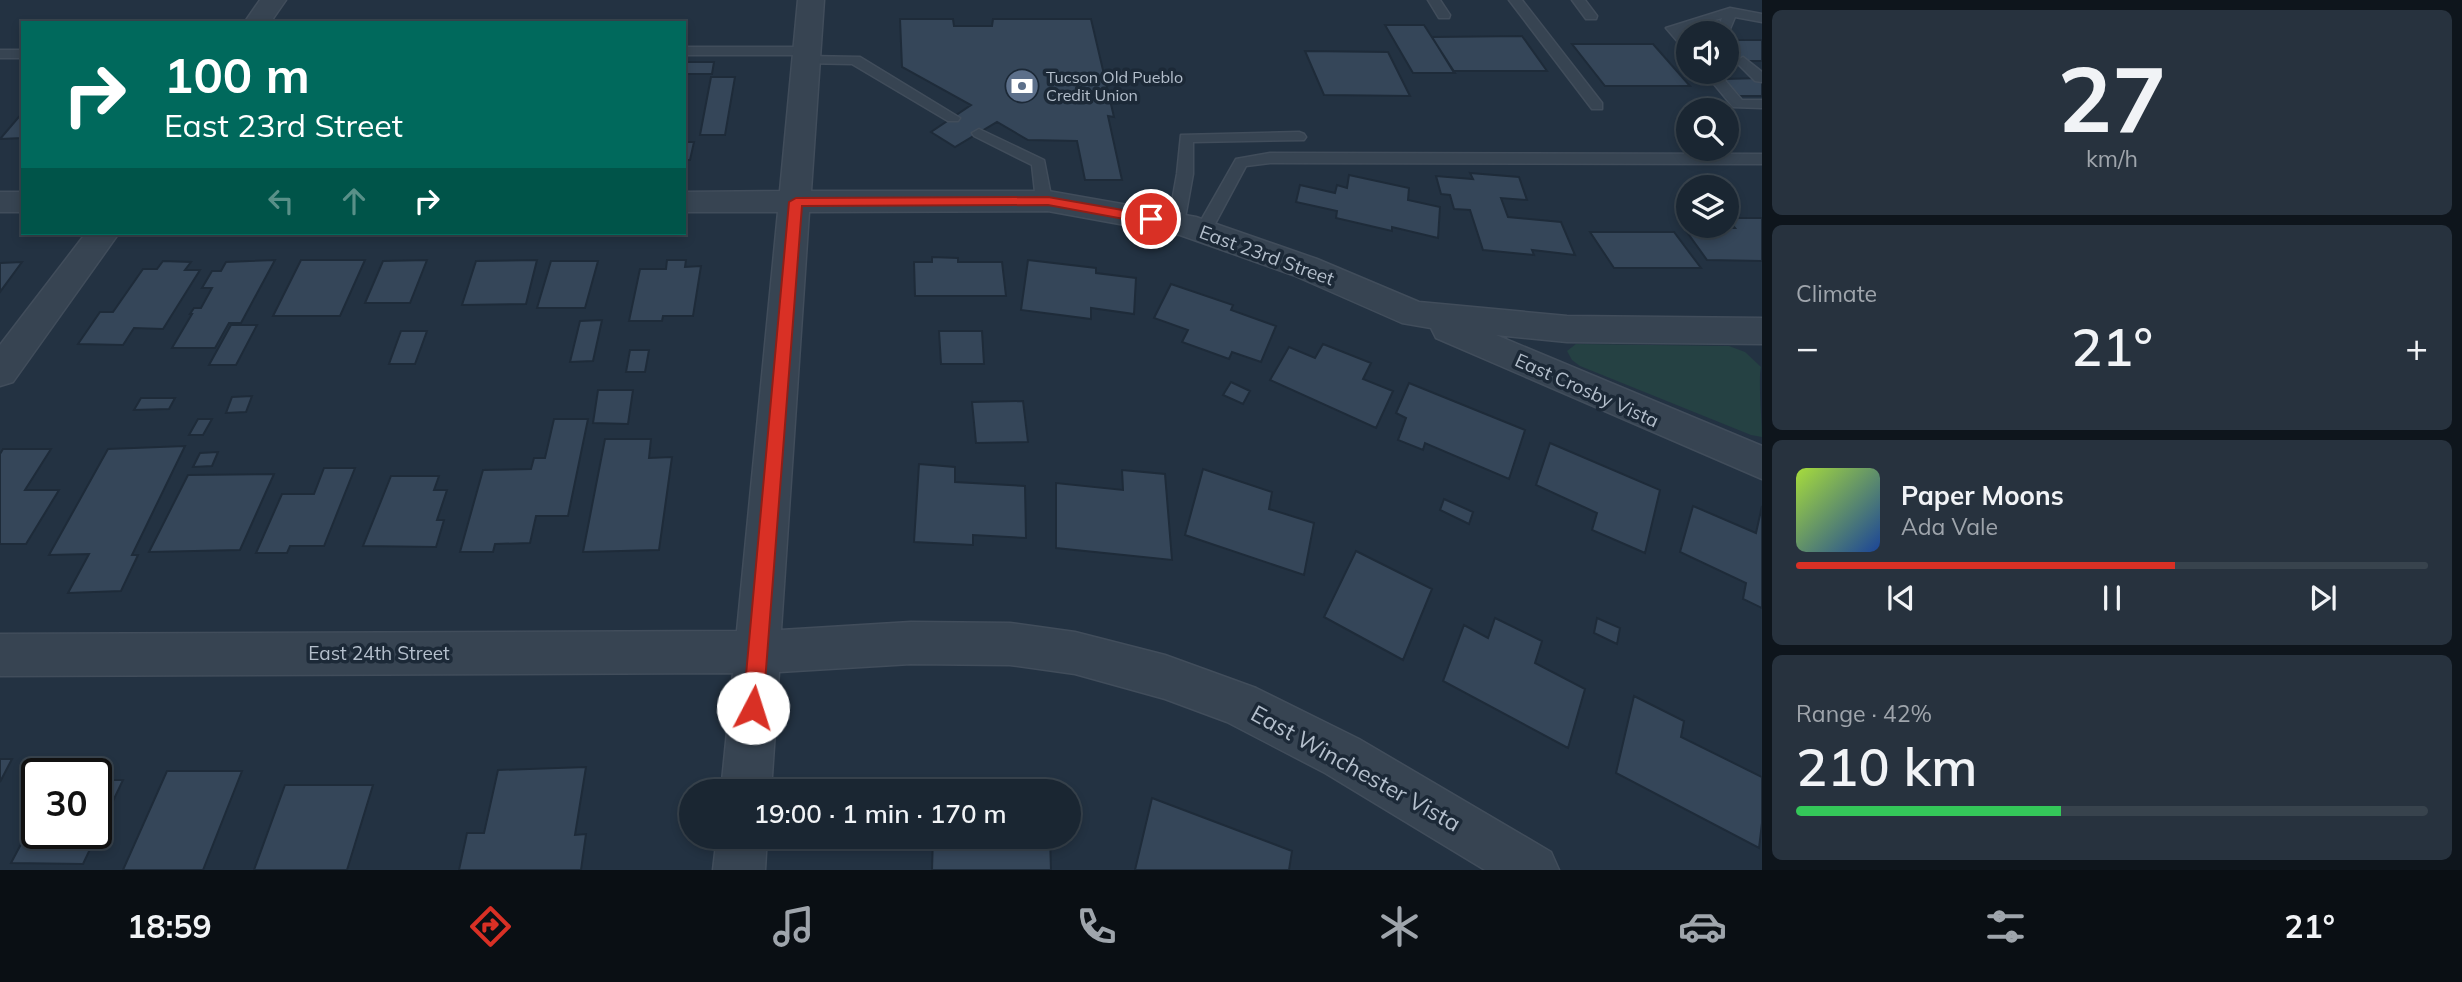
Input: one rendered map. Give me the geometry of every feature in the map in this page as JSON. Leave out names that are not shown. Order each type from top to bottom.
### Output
[{"type":"street","points":[[258,21],[273,0]]},
{"type":"street","points":[[747,779],[811,0]]},
{"type":"street","points":[[0,201],[21,202]]},
{"type":"street","name":"East 23rd Street","points":[[686,202],[1044,201],[1190,228],[1305,267],[1414,314],[1567,329],[1762,331]]},
{"type":"street","points":[[0,372],[102,235]]},
{"type":"street","name":"East Crosby Vista","points":[[1414,314],[1762,463]]},
{"type":"street","name":"East Winchester Vista","points":[[758,652],[911,643],[1010,644],[1075,653],[1165,677],[1240,704],[1342,756],[1533,870]]},
{"type":"street","name":"East 24th Street","points":[[0,655],[758,652]]},
{"type":"street","points":[[739,870],[741,849]]},
{"type":"lane","points":[[1434,0],[1444,15]]},
{"type":"lane","points":[[1515,0],[1597,107]]},
{"type":"lane","points":[[1578,0],[1591,16]]},
{"type":"lane","points":[[1718,0],[1730,12],[1762,25]]},
{"type":"lane","points":[[1727,21],[1730,12]]},
{"type":"lane","points":[[1698,21],[1730,12],[1762,18]]},
{"type":"lane","points":[[686,51],[806,55],[855,60],[953,118]]},
{"type":"lane","points":[[0,54],[21,54]]},
{"type":"lane","points":[[1743,61],[1760,78]]},
{"type":"lane","points":[[1721,84],[1738,104],[1762,104]]},
{"type":"lane","points":[[979,133],[1039,163],[1044,201]]},
{"type":"lane","points":[[1190,228],[1185,174],[1186,138],[1299,137]]},
{"type":"lane","points":[[1190,228],[1241,162],[1270,158],[1762,159]]},
{"type":"green space","points":[[1576,344],[1729,346],[1745,352],[1761,367],[1762,437],[1751,435],[1580,366],[1572,360],[1567,351]]},
{"type":"building","name":"Tucson Old Pueblo Credit Union","points":[[900,19],[953,19],[954,26],[992,26],[993,19],[1091,19],[1114,117],[1108,116],[1122,180],[1085,180],[1077,141],[1028,140],[997,122],[955,147],[931,132],[971,105],[902,67]]},
{"type":"building","points":[[1385,25],[1424,25],[1455,73],[1413,73]]},
{"type":"building","points":[[1522,36],[1547,71],[1453,71],[1432,37]]},
{"type":"building","points":[[1739,40],[1762,40],[1762,61],[1739,61]]},
{"type":"building","points":[[1572,44],[1653,44],[1676,70],[1676,84],[1690,86],[1605,86]]},
{"type":"building","points":[[1305,51],[1388,52],[1410,96],[1324,95]]},
{"type":"building","points":[[686,62],[714,62],[712,74],[686,74]]},
{"type":"building","points":[[711,77],[735,77],[725,135],[700,135]]},
{"type":"building","points":[[1762,78],[1762,96],[1739,96],[1728,84],[1739,84],[1739,79]]},
{"type":"building","points":[[21,114],[21,138],[0,139]]},
{"type":"building","points":[[686,142],[694,142],[690,160],[686,160]]},
{"type":"building","points":[[1470,173],[1519,177],[1527,200],[1501,198],[1508,217],[1561,222],[1575,255],[1532,250],[1534,255],[1483,250],[1470,210],[1454,209],[1450,195],[1441,194],[1436,176],[1473,179]]},
{"type":"building","points":[[1349,175],[1409,188],[1408,200],[1440,207],[1438,238],[1336,218],[1337,211],[1296,202],[1300,185],[1335,193],[1337,185],[1347,188]]},
{"type":"building","points":[[1739,218],[1762,218],[1762,261],[1707,260],[1691,238],[1739,238]]},
{"type":"building","points":[[1590,232],[1674,232],[1701,268],[1614,268]]},
{"type":"building","points":[[932,257],[958,258],[958,262],[1002,262],[1006,296],[915,296],[914,262],[932,262]]},
{"type":"building","points":[[275,260],[241,323],[229,323],[215,348],[172,348],[194,308],[201,308],[212,288],[202,288],[212,271],[221,271],[226,262]]},
{"type":"building","points":[[301,260],[365,260],[340,316],[273,316]]},
{"type":"building","points":[[427,260],[410,303],[365,303],[383,261]]},
{"type":"building","points":[[537,260],[526,304],[462,305],[476,261]]},
{"type":"building","points":[[667,260],[686,260],[685,267],[701,266],[693,316],[663,316],[662,321],[629,321],[640,269],[666,269]]},
{"type":"building","points":[[1028,260],[1096,268],[1096,273],[1136,278],[1134,314],[1091,308],[1091,319],[1021,310]]},
{"type":"building","points":[[163,261],[191,262],[185,270],[200,270],[163,329],[134,328],[123,345],[78,344],[100,312],[113,312],[143,269],[157,269]]},
{"type":"building","points":[[551,261],[598,261],[585,308],[537,308]]},
{"type":"building","points":[[22,262],[0,292],[0,263]]},
{"type":"building","points":[[1171,284],[1233,305],[1231,310],[1276,326],[1261,362],[1232,352],[1229,359],[1182,342],[1188,330],[1154,318]]},
{"type":"building","points":[[602,320],[593,361],[570,362],[580,321]]},
{"type":"building","points":[[231,325],[257,325],[236,365],[209,365]]},
{"type":"building","points":[[401,331],[427,331],[415,364],[389,364]]},
{"type":"building","points":[[939,331],[982,331],[984,364],[941,364]]},
{"type":"building","points":[[1323,344],[1371,363],[1363,379],[1393,391],[1376,428],[1270,380],[1289,347],[1315,358]]},
{"type":"building","points":[[630,350],[649,350],[645,372],[626,372]]},
{"type":"building","points":[[1231,382],[1250,391],[1243,404],[1223,395]]},
{"type":"building","points":[[1409,383],[1525,430],[1509,479],[1425,443],[1423,450],[1398,440],[1406,418],[1396,413]]},
{"type":"building","points":[[598,390],[633,390],[628,424],[593,423]]},
{"type":"building","points":[[252,396],[246,412],[226,413],[232,397]]},
{"type":"building","points":[[141,398],[175,398],[169,409],[134,410]]},
{"type":"building","points":[[1023,401],[1028,442],[976,443],[972,402]]},
{"type":"building","points":[[198,419],[212,419],[203,435],[189,435]]},
{"type":"building","points":[[554,419],[588,419],[568,516],[536,516],[530,543],[495,544],[493,552],[460,552],[483,470],[531,469],[534,458],[545,458]]},
{"type":"building","points":[[605,439],[651,439],[649,458],[672,457],[659,550],[583,552]]},
{"type":"building","points":[[1550,443],[1660,490],[1645,553],[1592,530],[1597,513],[1536,485]]},
{"type":"building","points":[[185,446],[132,555],[138,555],[121,591],[68,593],[89,554],[49,555],[108,449]]},
{"type":"building","points":[[3,449],[51,449],[25,490],[59,490],[26,544],[0,544],[0,454]]},
{"type":"building","points":[[218,452],[212,466],[193,467],[200,453]]},
{"type":"building","points":[[919,464],[955,467],[955,482],[1025,486],[1026,538],[973,535],[973,545],[914,542]]},
{"type":"building","points":[[324,468],[355,468],[324,546],[290,546],[287,553],[256,553],[282,494],[314,494]]},
{"type":"building","points":[[1203,469],[1272,492],[1269,509],[1314,523],[1304,575],[1185,535]]},
{"type":"building","points":[[1122,470],[1165,474],[1172,560],[1056,548],[1056,483],[1123,490]]},
{"type":"building","points":[[274,474],[240,550],[149,552],[188,475]]},
{"type":"building","points":[[391,476],[439,476],[434,490],[447,490],[437,520],[444,520],[436,547],[363,546]]},
{"type":"building","points":[[1444,499],[1473,512],[1469,524],[1440,510]]},
{"type":"building","points":[[1693,506],[1756,533],[1762,506],[1762,608],[1743,599],[1746,583],[1680,552]]},
{"type":"building","points":[[1356,551],[1432,589],[1403,660],[1324,617]]},
{"type":"building","points":[[1495,618],[1542,641],[1535,663],[1585,689],[1568,748],[1443,681],[1464,625],[1488,638]]},
{"type":"building","points":[[1597,618],[1620,628],[1617,644],[1594,633]]},
{"type":"building","points":[[1634,696],[1684,721],[1681,737],[1762,777],[1759,848],[1616,773]]},
{"type":"building","points":[[0,759],[12,759],[0,782]]},
{"type":"building","points":[[586,767],[575,835],[586,834],[581,870],[459,870],[467,833],[484,833],[498,770]]},
{"type":"building","points":[[167,771],[242,771],[203,870],[123,870]]},
{"type":"building","points":[[112,780],[123,780],[112,803]]},
{"type":"building","points":[[285,785],[373,785],[347,870],[254,870]]},
{"type":"building","points":[[1152,798],[1292,851],[1289,870],[1135,870]]},
{"type":"building","points":[[21,844],[21,849],[90,849],[83,864],[11,863]]},
{"type":"building","points":[[933,849],[1050,849],[1051,870],[932,870]]},
{"type":"place","name":"Tucson Old Pueblo Credit Union","points":[[1022,86]]},
{"type":"route","points":[[753,708],[796,202],[1048,201],[1151,219]]}]
